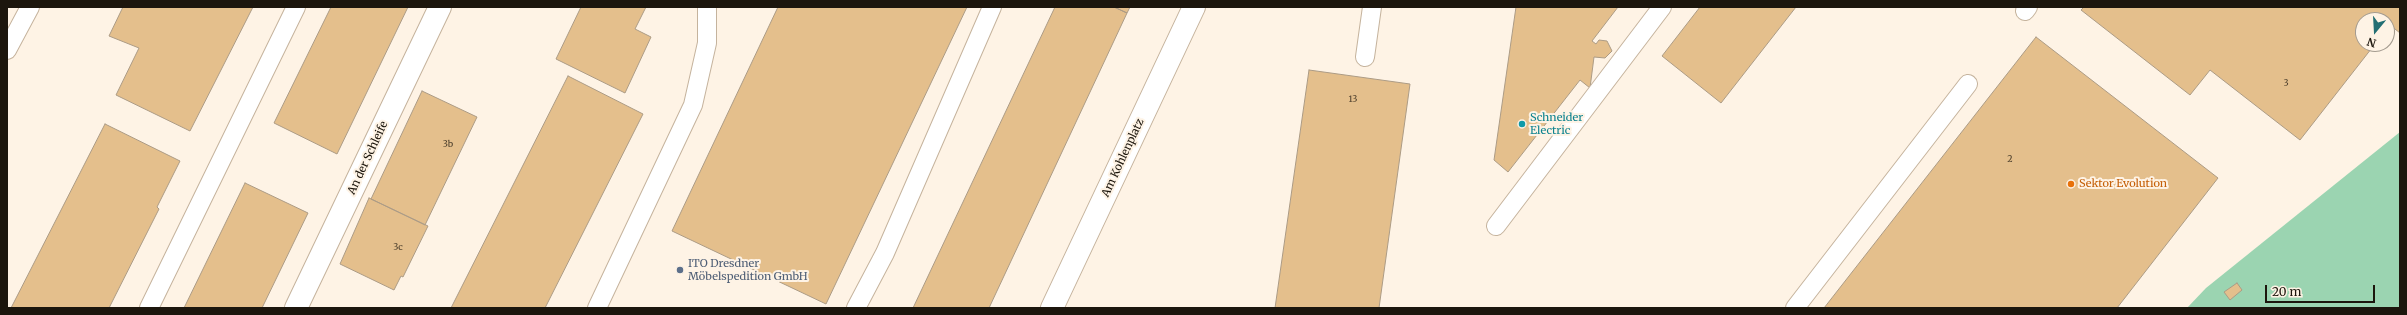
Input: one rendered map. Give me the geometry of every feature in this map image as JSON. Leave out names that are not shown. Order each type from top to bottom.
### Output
[{"type":"street","name":"An der Schleife","points":[[296,308],[440,7]]},
{"type":"street","name":"Am Kohlenplatz","points":[[1052,308],[1194,7]]},
{"type":"lane","points":[[7,50],[30,7]]},
{"type":"lane","points":[[149,308],[296,7]]},
{"type":"lane","points":[[597,308],[693,105],[707,43],[707,7]]},
{"type":"lane","points":[[856,308],[885,253],[992,7]]},
{"type":"lane","points":[[1365,57],[1372,7]]},
{"type":"lane","points":[[1496,226],[1662,7]]},
{"type":"lane","points":[[1795,308],[1968,84]]},
{"type":"green space","points":[[2400,132],[2400,308],[2187,308],[2206,288]]},
{"type":"building","points":[[123,7],[253,7],[190,131],[116,95],[139,48],[109,36]]},
{"type":"building","points":[[331,7],[408,7],[337,154],[274,123]]},
{"type":"building","points":[[581,7],[646,7],[635,29],[651,37],[625,93],[556,59]]},
{"type":"building","points":[[778,7],[967,7],[826,304],[672,231]]},
{"type":"building","points":[[1055,7],[1114,7],[1127,13],[989,308],[913,308]]},
{"type":"building","points":[[1114,7],[1130,7],[1127,13]]},
{"type":"building","name":"Schneider Electric","points":[[1516,7],[1618,7],[1592,41],[1596,44],[1599,40],[1607,41],[1612,51],[1605,58],[1594,57],[1590,88],[1580,80],[1508,172],[1494,160]]},
{"type":"building","points":[[1700,7],[1796,7],[1721,103],[1662,56]]},
{"type":"building","points":[[2084,7],[2400,7],[2400,33],[2395,29],[2395,12],[2355,12],[2355,52],[2369,52],[2300,140],[2210,70],[2190,95],[2081,10]]},
{"type":"building","points":[[2036,37],[2218,178],[2117,308],[1824,308]]},
{"type":"building","points":[[1309,70],[1410,84],[1379,308],[1275,308]]},
{"type":"building","points":[[568,76],[643,114],[545,308],[451,308]]},
{"type":"building","points":[[422,91],[477,117],[425,225],[371,199]]},
{"type":"building","points":[[105,124],[180,161],[157,207],[159,209],[109,308],[11,308]]},
{"type":"building","points":[[245,183],[308,213],[262,308],[184,308]]},
{"type":"building","points":[[369,198],[428,226],[403,277],[401,276],[394,290],[340,264]]},
{"type":"building","points":[[2237,283],[2242,290],[2230,300],[2224,292]]},
{"type":"place","name":"Schneider Electric","points":[[1522,124]]},
{"type":"place","name":"Sektor Evolution","points":[[2071,184]]},
{"type":"place","name":"ITO Dresdner Möbelspedition GmbH","points":[[680,270]]}]
